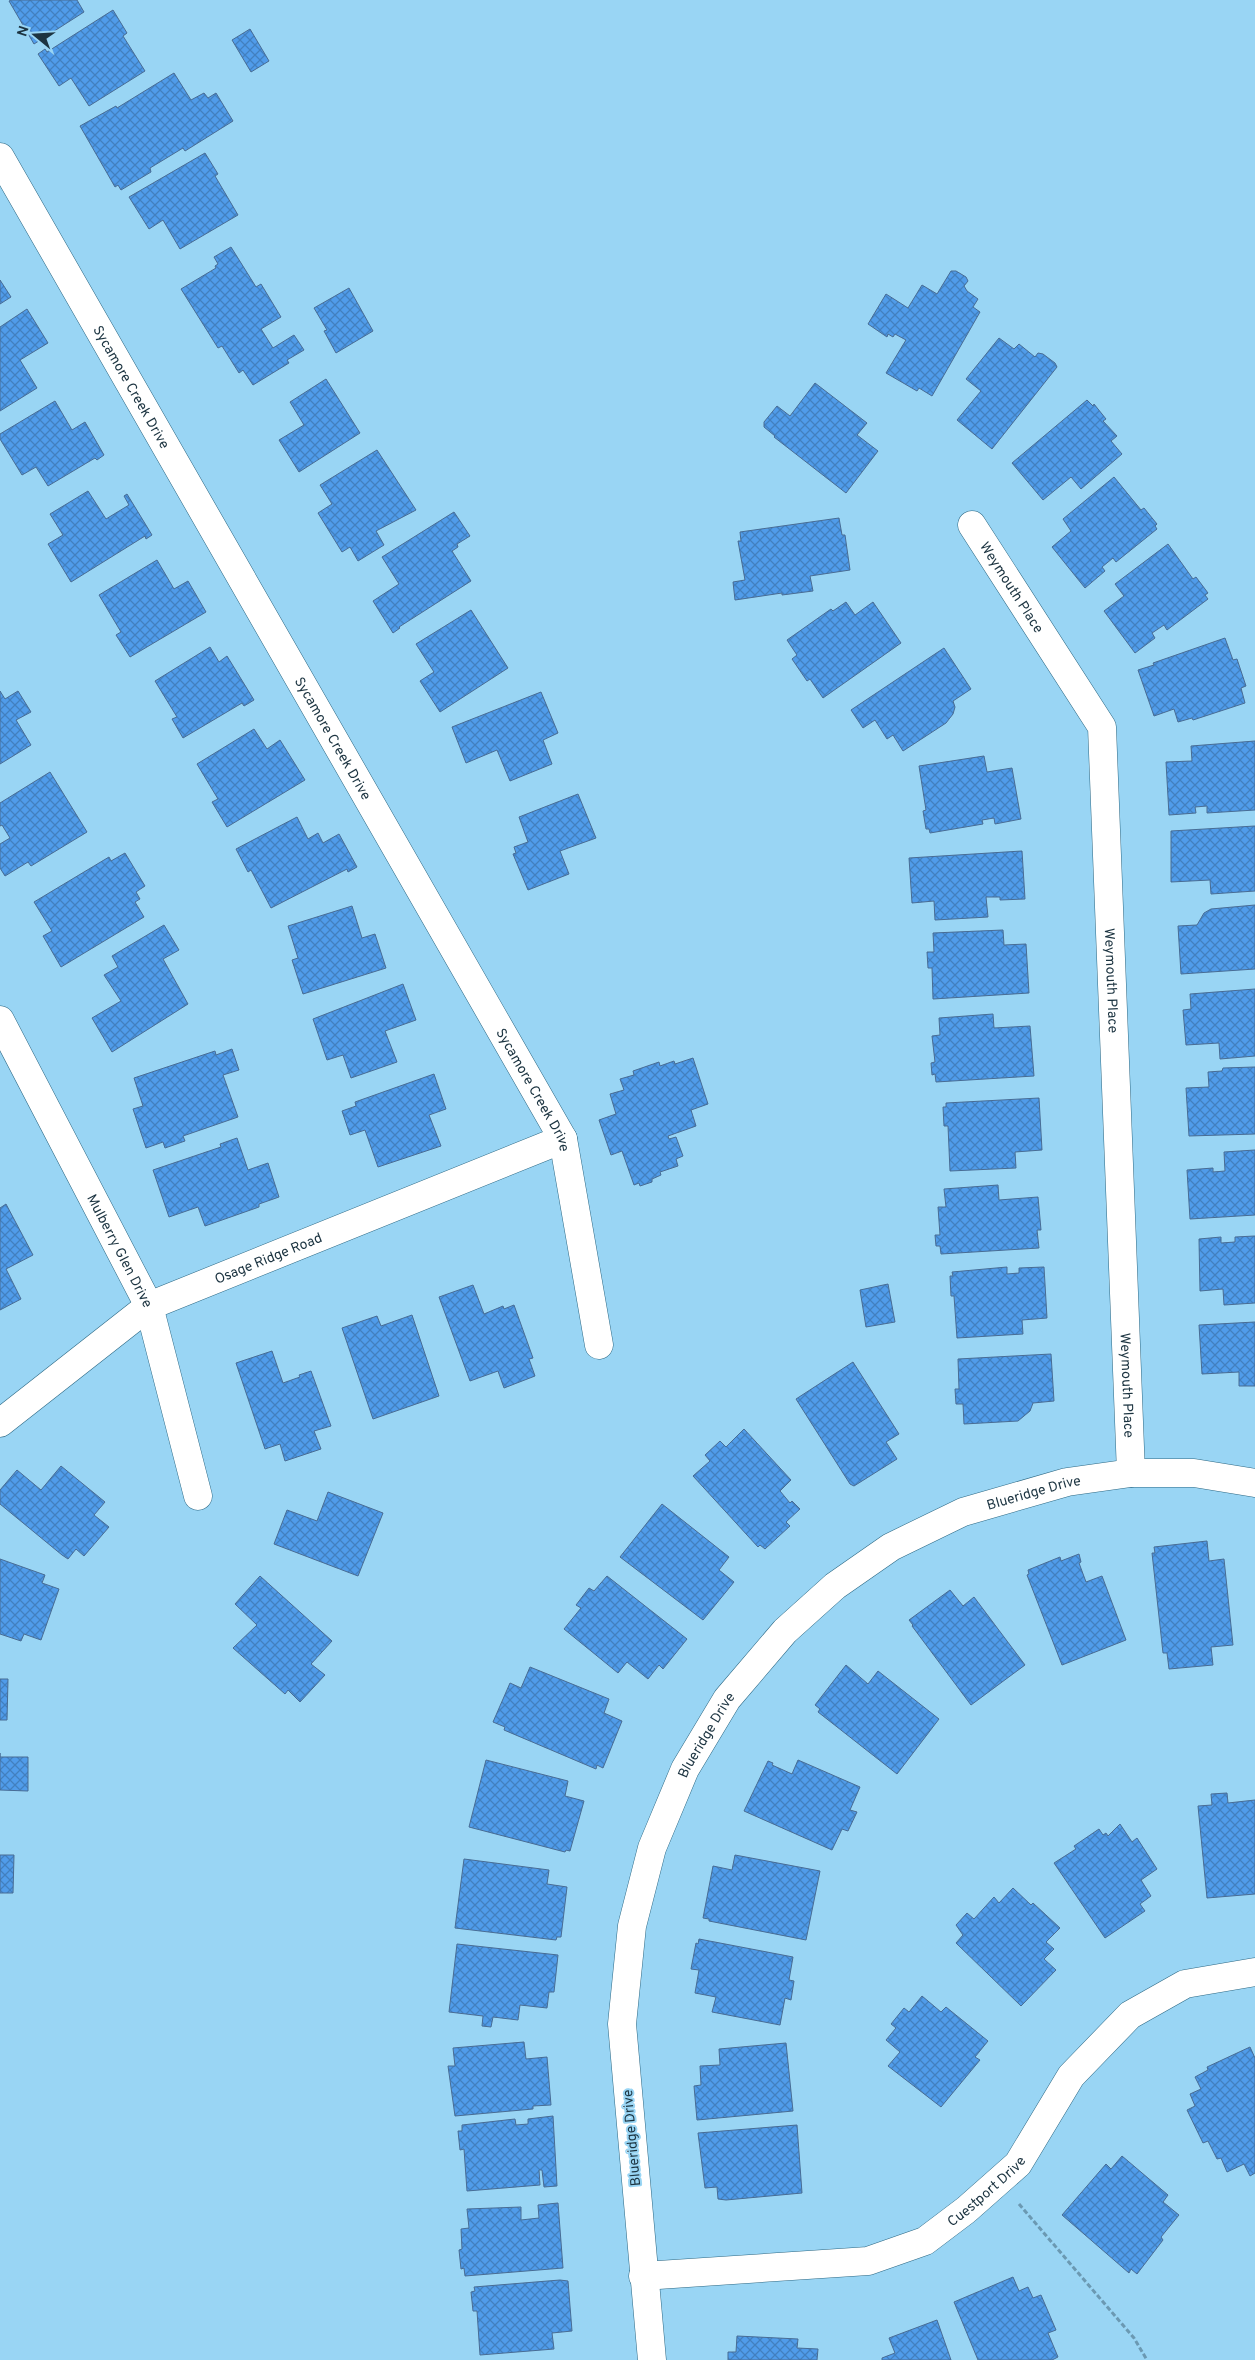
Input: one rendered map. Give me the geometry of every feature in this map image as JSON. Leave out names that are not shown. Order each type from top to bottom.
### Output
[{"type":"street","name":"Sycamore Creek Drive","points":[[0,157],[563,1139],[599,1345]]},
{"type":"street","name":"Weymouth Place","points":[[972,525],[1102,727],[1131,1473]]},
{"type":"street","name":"Mulberry Glen Drive","points":[[0,1020],[149,1306],[198,1496]]},
{"type":"street","name":"Osage Ridge Road","points":[[0,1423],[149,1306],[563,1139]]},
{"type":"street","name":"Blueridge Drive","points":[[652,2360],[622,2024],[632,1926],[652,1848],[684,1769],[727,1699],[785,1631],[835,1586],[891,1547],[963,1512],[1067,1482],[1131,1473],[1194,1473],[1255,1483]]},
{"type":"street","name":"Cuestport Drive","points":[[644,2276],[868,2261],[925,2241],[966,2210],[1018,2164],[1071,2076],[1130,2015],[1185,1984],[1255,1972]]},
{"type":"path","points":[[999,2181],[1134,2338],[1147,2360]]},
{"type":"building","points":[[77,0],[84,12],[34,44],[9,1]]},
{"type":"building","points":[[113,10],[127,33],[123,36],[145,71],[89,106],[71,78],[59,86],[38,54],[45,49],[47,52]]},
{"type":"building","points":[[250,29],[269,61],[251,72],[232,40]]},
{"type":"building","points":[[174,73],[191,100],[204,93],[208,98],[216,93],[233,121],[185,151],[183,148],[150,168],[151,172],[121,190],[118,185],[115,187],[80,126],[116,106],[117,108]]},
{"type":"building","points":[[205,153],[218,174],[215,176],[238,215],[180,249],[163,220],[149,229],[129,197]]},
{"type":"building","points":[[231,247],[256,287],[261,284],[281,317],[261,329],[273,348],[294,335],[304,350],[287,360],[289,363],[253,385],[243,370],[239,373],[222,346],[218,348],[181,289],[216,268],[215,266],[218,264],[214,257]]},
{"type":"building","points":[[951,271],[956,271],[966,277],[968,281],[964,286],[967,291],[978,299],[973,307],[980,312],[932,396],[919,388],[917,391],[886,373],[906,340],[895,334],[893,337],[888,334],[887,337],[868,324],[886,294],[908,308],[922,285],[937,294]]},
{"type":"building","points":[[0,280],[11,297],[0,304]]},
{"type":"building","points":[[349,288],[373,331],[336,353],[324,331],[327,330],[314,308]]},
{"type":"building","points":[[27,309],[48,343],[20,360],[37,388],[0,411],[0,327]]},
{"type":"building","points":[[999,338],[1014,349],[1019,344],[1035,357],[1038,353],[1043,354],[1055,363],[1057,367],[992,449],[957,420],[981,391],[966,379]]},
{"type":"building","points":[[326,379],[360,433],[299,472],[279,440],[304,425],[290,402]]},
{"type":"building","points":[[815,383],[867,423],[857,435],[878,451],[846,493],[774,437],[764,427],[764,422],[777,406],[790,416]]},
{"type":"building","points":[[1087,400],[1093,406],[1094,404],[1106,419],[1103,421],[1117,436],[1111,441],[1122,454],[1081,489],[1071,477],[1043,500],[1012,463]]},
{"type":"building","points":[[55,401],[72,430],[85,422],[104,455],[97,460],[95,458],[48,486],[36,467],[22,475],[0,439],[0,434]]},
{"type":"building","points":[[377,450],[416,510],[376,531],[384,545],[358,561],[350,547],[342,552],[318,513],[332,504],[320,485]]},
{"type":"building","points":[[1114,477],[1141,510],[1144,508],[1157,524],[1155,526],[1157,529],[1116,562],[1113,558],[1102,567],[1105,571],[1085,588],[1052,547],[1071,531],[1063,519]]},
{"type":"building","points":[[88,491],[106,519],[129,505],[124,496],[127,494],[152,535],[146,539],[145,536],[71,582],[48,544],[63,535],[50,514]]},
{"type":"building","points":[[454,512],[470,536],[457,544],[458,547],[452,551],[471,581],[399,627],[393,633],[373,601],[399,584],[382,557]]},
{"type":"building","points":[[839,518],[842,535],[845,535],[850,570],[810,576],[813,591],[782,595],[782,593],[735,600],[733,582],[745,580],[738,541],[741,541],[740,532]]},
{"type":"building","points":[[1168,544],[1193,579],[1196,577],[1208,593],[1205,595],[1208,599],[1167,630],[1164,625],[1152,633],[1155,638],[1135,653],[1104,611],[1124,596],[1115,584]]},
{"type":"building","points":[[157,560],[174,589],[188,581],[206,612],[130,657],[116,635],[121,632],[99,595]]},
{"type":"building","points":[[846,602],[855,615],[873,602],[901,643],[823,698],[810,679],[807,681],[792,659],[797,655],[787,640],[831,609],[833,611]]},
{"type":"building","points":[[471,610],[508,668],[440,712],[420,681],[434,672],[416,644]]},
{"type":"building","points":[[1225,638],[1233,660],[1237,659],[1246,686],[1241,688],[1245,703],[1193,720],[1192,718],[1178,722],[1174,709],[1154,716],[1138,670]]},
{"type":"building","points":[[210,647],[219,662],[227,656],[254,700],[244,706],[242,703],[183,738],[172,719],[177,717],[155,681]]},
{"type":"building","points":[[944,648],[971,689],[953,701],[955,707],[953,714],[946,723],[903,751],[893,735],[887,739],[875,720],[863,728],[851,710]]},
{"type":"building","points":[[0,691],[5,699],[18,691],[31,712],[16,720],[31,745],[0,764]]},
{"type":"building","points":[[541,692],[558,733],[543,740],[552,764],[510,781],[497,750],[466,763],[452,727]]},
{"type":"building","points":[[254,729],[267,749],[280,740],[305,780],[227,827],[212,802],[218,799],[197,764]]},
{"type":"building","points":[[1255,741],[1255,810],[1207,813],[1207,806],[1195,807],[1196,813],[1169,815],[1166,762],[1192,761],[1191,746]]},
{"type":"building","points":[[984,756],[987,772],[1012,768],[1021,819],[995,824],[994,818],[982,820],[983,824],[930,833],[929,829],[926,829],[923,811],[926,810],[919,766]]},
{"type":"building","points":[[50,772],[87,832],[31,866],[28,862],[5,876],[0,868],[0,844],[10,838],[2,825],[0,826],[0,803]]},
{"type":"building","points":[[578,794],[596,838],[560,851],[569,874],[528,890],[513,854],[516,853],[514,847],[528,842],[519,817]]},
{"type":"building","points":[[297,817],[308,839],[318,833],[323,843],[339,834],[357,867],[348,872],[347,869],[271,908],[251,870],[248,872],[236,849]]},
{"type":"building","points":[[1255,826],[1255,891],[1211,894],[1210,880],[1171,882],[1171,831]]},
{"type":"building","points":[[1022,851],[1025,899],[1000,900],[1000,897],[986,897],[988,917],[935,920],[934,901],[912,903],[909,858]]},
{"type":"building","points":[[125,853],[145,886],[136,892],[140,899],[135,902],[144,917],[61,967],[43,936],[52,931],[34,902],[109,857],[111,861]]},
{"type":"building","points":[[1255,905],[1255,969],[1181,974],[1178,926],[1197,925],[1204,913],[1211,909]]},
{"type":"building","points":[[352,906],[362,938],[375,934],[386,968],[303,994],[292,960],[298,958],[288,926]]},
{"type":"building","points":[[164,925],[179,950],[163,959],[188,1004],[112,1052],[92,1018],[121,1001],[104,975],[118,967],[112,956]]},
{"type":"building","points":[[1003,930],[1004,945],[1026,944],[1029,993],[933,999],[932,968],[928,968],[927,952],[934,952],[933,933]]},
{"type":"building","points":[[403,984],[416,1020],[385,1031],[397,1062],[351,1078],[343,1055],[327,1060],[313,1019]]},
{"type":"building","points":[[1255,989],[1255,1056],[1220,1059],[1219,1043],[1186,1045],[1183,1010],[1191,1009],[1190,994]]},
{"type":"building","points":[[993,1014],[994,1028],[1030,1026],[1034,1076],[936,1082],[935,1074],[932,1075],[931,1063],[935,1062],[932,1036],[940,1035],[939,1018]]},
{"type":"building","points":[[232,1049],[239,1070],[223,1075],[238,1117],[183,1136],[185,1141],[165,1148],[163,1142],[146,1148],[133,1109],[143,1106],[134,1078],[215,1051],[216,1055]]},
{"type":"building","points":[[693,1058],[708,1104],[691,1110],[696,1126],[668,1136],[669,1139],[676,1137],[683,1156],[676,1159],[678,1166],[660,1172],[661,1175],[652,1179],[652,1182],[640,1186],[639,1183],[634,1185],[622,1151],[611,1155],[599,1120],[616,1114],[610,1094],[624,1090],[620,1079],[634,1075],[633,1071],[659,1062],[660,1066],[674,1061],[675,1064]]},
{"type":"building","points":[[1255,1067],[1255,1134],[1189,1136],[1186,1088],[1209,1087],[1208,1072],[1222,1071],[1223,1068]]},
{"type":"building","points":[[434,1074],[446,1109],[429,1115],[441,1146],[378,1167],[365,1130],[350,1135],[342,1111],[356,1106],[355,1102]]},
{"type":"building","points":[[1039,1098],[1042,1150],[1015,1152],[1016,1168],[950,1171],[948,1126],[944,1126],[943,1107],[946,1107],[946,1103]]},
{"type":"building","points":[[237,1138],[248,1170],[268,1163],[279,1197],[259,1204],[259,1207],[205,1226],[198,1207],[169,1217],[153,1170],[221,1147],[220,1144]]},
{"type":"building","points":[[1255,1150],[1255,1215],[1190,1219],[1187,1170],[1213,1168],[1213,1172],[1225,1171],[1224,1152]]},
{"type":"building","points":[[998,1185],[999,1200],[1038,1197],[1041,1230],[1037,1230],[1039,1248],[941,1254],[940,1246],[936,1246],[935,1235],[940,1235],[938,1207],[946,1207],[944,1189]]},
{"type":"building","points":[[6,1204],[33,1255],[6,1269],[21,1299],[0,1310],[0,1208]]},
{"type":"building","points":[[1255,1236],[1255,1303],[1224,1305],[1223,1289],[1200,1291],[1199,1239],[1221,1237],[1221,1243],[1235,1242],[1235,1237]]},
{"type":"building","points":[[1007,1267],[1007,1274],[1019,1273],[1019,1268],[1044,1267],[1047,1318],[1022,1320],[1023,1334],[957,1338],[954,1296],[951,1296],[950,1276],[953,1276],[952,1272]]},
{"type":"building","points":[[888,1284],[895,1322],[866,1327],[860,1290]]},
{"type":"building","points":[[473,1285],[484,1314],[503,1306],[504,1309],[514,1305],[533,1358],[529,1359],[535,1376],[504,1388],[498,1371],[470,1381],[439,1297]]},
{"type":"building","points":[[412,1315],[439,1396],[373,1419],[342,1328],[377,1316],[381,1326]]},
{"type":"building","points":[[1255,1322],[1255,1386],[1239,1386],[1239,1372],[1202,1374],[1199,1325]]},
{"type":"building","points":[[272,1351],[283,1383],[311,1371],[331,1426],[314,1431],[321,1449],[285,1461],[280,1444],[265,1449],[236,1363]]},
{"type":"building","points":[[1051,1354],[1054,1401],[1033,1403],[1030,1411],[1018,1421],[964,1424],[963,1404],[956,1404],[955,1389],[959,1389],[958,1359]]},
{"type":"building","points":[[853,1362],[899,1434],[886,1442],[897,1459],[854,1486],[850,1484],[796,1399]]},
{"type":"building","points":[[744,1429],[791,1480],[780,1491],[790,1503],[792,1501],[800,1509],[786,1522],[790,1526],[765,1549],[760,1545],[758,1547],[693,1476],[710,1461],[705,1455],[720,1441],[726,1447]]},
{"type":"building","points":[[61,1466],[105,1502],[94,1515],[109,1527],[84,1556],[76,1549],[68,1559],[0,1504],[0,1490],[17,1470],[41,1490]]},
{"type":"building","points":[[328,1492],[383,1513],[358,1576],[274,1544],[287,1510],[317,1521]]},
{"type":"building","points":[[662,1504],[729,1557],[719,1570],[734,1582],[703,1620],[620,1557]]},
{"type":"building","points":[[1207,1541],[1209,1561],[1224,1559],[1233,1645],[1211,1647],[1213,1665],[1169,1669],[1167,1653],[1163,1653],[1152,1553],[1155,1553],[1154,1547]]},
{"type":"building","points":[[1079,1554],[1081,1562],[1079,1563],[1086,1582],[1102,1576],[1126,1640],[1062,1665],[1027,1575],[1029,1574],[1028,1570],[1060,1557],[1061,1561]]},
{"type":"building","points":[[0,1559],[45,1575],[42,1583],[59,1589],[41,1640],[24,1634],[21,1641],[0,1634]]},
{"type":"building","points":[[260,1576],[332,1641],[311,1664],[325,1675],[300,1702],[288,1690],[285,1694],[233,1648],[257,1625],[235,1604]]},
{"type":"building","points":[[607,1576],[687,1639],[663,1669],[659,1665],[648,1679],[627,1662],[618,1673],[564,1629],[581,1608],[576,1605],[589,1588],[594,1591]]},
{"type":"building","points":[[950,1590],[963,1606],[974,1597],[1025,1665],[971,1705],[909,1620]]},
{"type":"building","points":[[846,1665],[868,1684],[878,1671],[939,1719],[897,1774],[818,1712],[820,1709],[815,1705]]},
{"type":"building","points":[[530,1667],[609,1699],[604,1713],[622,1721],[603,1768],[597,1765],[596,1769],[504,1730],[505,1727],[493,1722],[510,1683],[521,1688]]},
{"type":"building","points":[[0,1679],[8,1679],[7,1720],[0,1720]]},
{"type":"building","points":[[0,1757],[28,1757],[28,1791],[0,1790]]},
{"type":"building","points":[[486,1760],[568,1781],[565,1796],[584,1801],[570,1851],[566,1850],[565,1852],[469,1827]]},
{"type":"building","points":[[798,1760],[860,1787],[850,1810],[857,1812],[848,1831],[842,1829],[832,1850],[744,1811],[768,1761],[773,1763],[772,1765],[792,1774]]},
{"type":"building","points":[[1227,1793],[1228,1803],[1255,1800],[1255,1894],[1207,1898],[1198,1806],[1212,1805],[1211,1794]]},
{"type":"building","points":[[1120,1824],[1132,1842],[1137,1838],[1157,1869],[1141,1880],[1151,1896],[1140,1904],[1145,1911],[1105,1938],[1054,1863],[1076,1849],[1074,1846],[1099,1829],[1103,1835],[1106,1833],[1108,1836]]},
{"type":"building","points":[[0,1855],[14,1855],[13,1893],[0,1893]]},
{"type":"building","points":[[735,1855],[820,1871],[806,1940],[709,1921],[709,1919],[703,1918],[713,1866],[732,1870]]},
{"type":"building","points":[[464,1859],[549,1870],[547,1884],[567,1887],[561,1937],[557,1937],[556,1940],[455,1928]]},
{"type":"building","points":[[1013,1888],[1031,1905],[1033,1903],[1060,1928],[1046,1942],[1054,1949],[1044,1959],[1056,1970],[1021,2006],[956,1943],[963,1935],[956,1925],[967,1913],[974,1919],[994,1897],[999,1903]]},
{"type":"building","points":[[699,1939],[793,1957],[789,1980],[794,1981],[791,2000],[785,1998],[780,2025],[712,2012],[716,1997],[695,1993],[699,1970],[691,1969],[696,1943],[698,1944]]},
{"type":"building","points":[[457,1944],[558,1955],[554,1992],[549,1992],[547,2008],[520,2005],[518,2020],[493,2017],[491,2027],[482,2026],[483,2016],[449,2012]]},
{"type":"building","points":[[922,1996],[941,2012],[946,2007],[988,2041],[975,2057],[980,2060],[941,2107],[888,2066],[900,2052],[886,2040],[896,2028],[891,2024],[904,2008],[909,2012]]},
{"type":"building","points":[[524,2042],[526,2059],[547,2057],[551,2105],[533,2106],[533,2109],[455,2116],[448,2066],[455,2066],[453,2048]]},
{"type":"building","points":[[786,2043],[793,2111],[697,2120],[694,2086],[701,2085],[700,2066],[720,2065],[719,2049]]},
{"type":"building","points":[[1250,2047],[1255,2058],[1255,2173],[1250,2176],[1244,2164],[1227,2172],[1221,2158],[1217,2159],[1208,2141],[1203,2143],[1187,2110],[1195,2106],[1190,2094],[1201,2089],[1195,2077],[1208,2070],[1207,2067]]},
{"type":"building","points":[[553,2116],[557,2186],[544,2187],[542,2170],[539,2170],[540,2185],[467,2191],[464,2149],[460,2150],[458,2131],[462,2131],[462,2125],[515,2119],[516,2125],[528,2124],[528,2119]]},
{"type":"building","points":[[797,2125],[802,2193],[726,2200],[718,2199],[717,2187],[705,2188],[698,2133]]},
{"type":"building","points":[[1122,2156],[1168,2195],[1163,2202],[1179,2215],[1161,2237],[1163,2240],[1137,2274],[1131,2269],[1129,2273],[1062,2215],[1106,2164],[1111,2169]]},
{"type":"building","points":[[558,2203],[563,2268],[465,2276],[464,2268],[461,2269],[459,2250],[462,2249],[461,2229],[469,2228],[467,2209],[521,2207],[521,2220],[539,2218],[538,2205]]},
{"type":"building","points":[[1013,2277],[1019,2291],[1028,2287],[1033,2298],[1041,2295],[1056,2330],[1048,2333],[1058,2357],[1052,2360],[978,2360],[954,2302]]},
{"type":"building","points":[[560,2280],[568,2281],[572,2331],[552,2333],[554,2349],[480,2355],[477,2311],[473,2311],[471,2292],[475,2291],[474,2287]]},
{"type":"building","points":[[937,2320],[951,2360],[882,2360],[882,2358],[895,2353],[889,2338]]},
{"type":"building","points":[[737,2336],[798,2339],[797,2348],[818,2349],[817,2360],[728,2360],[728,2352],[736,2352]]}]
